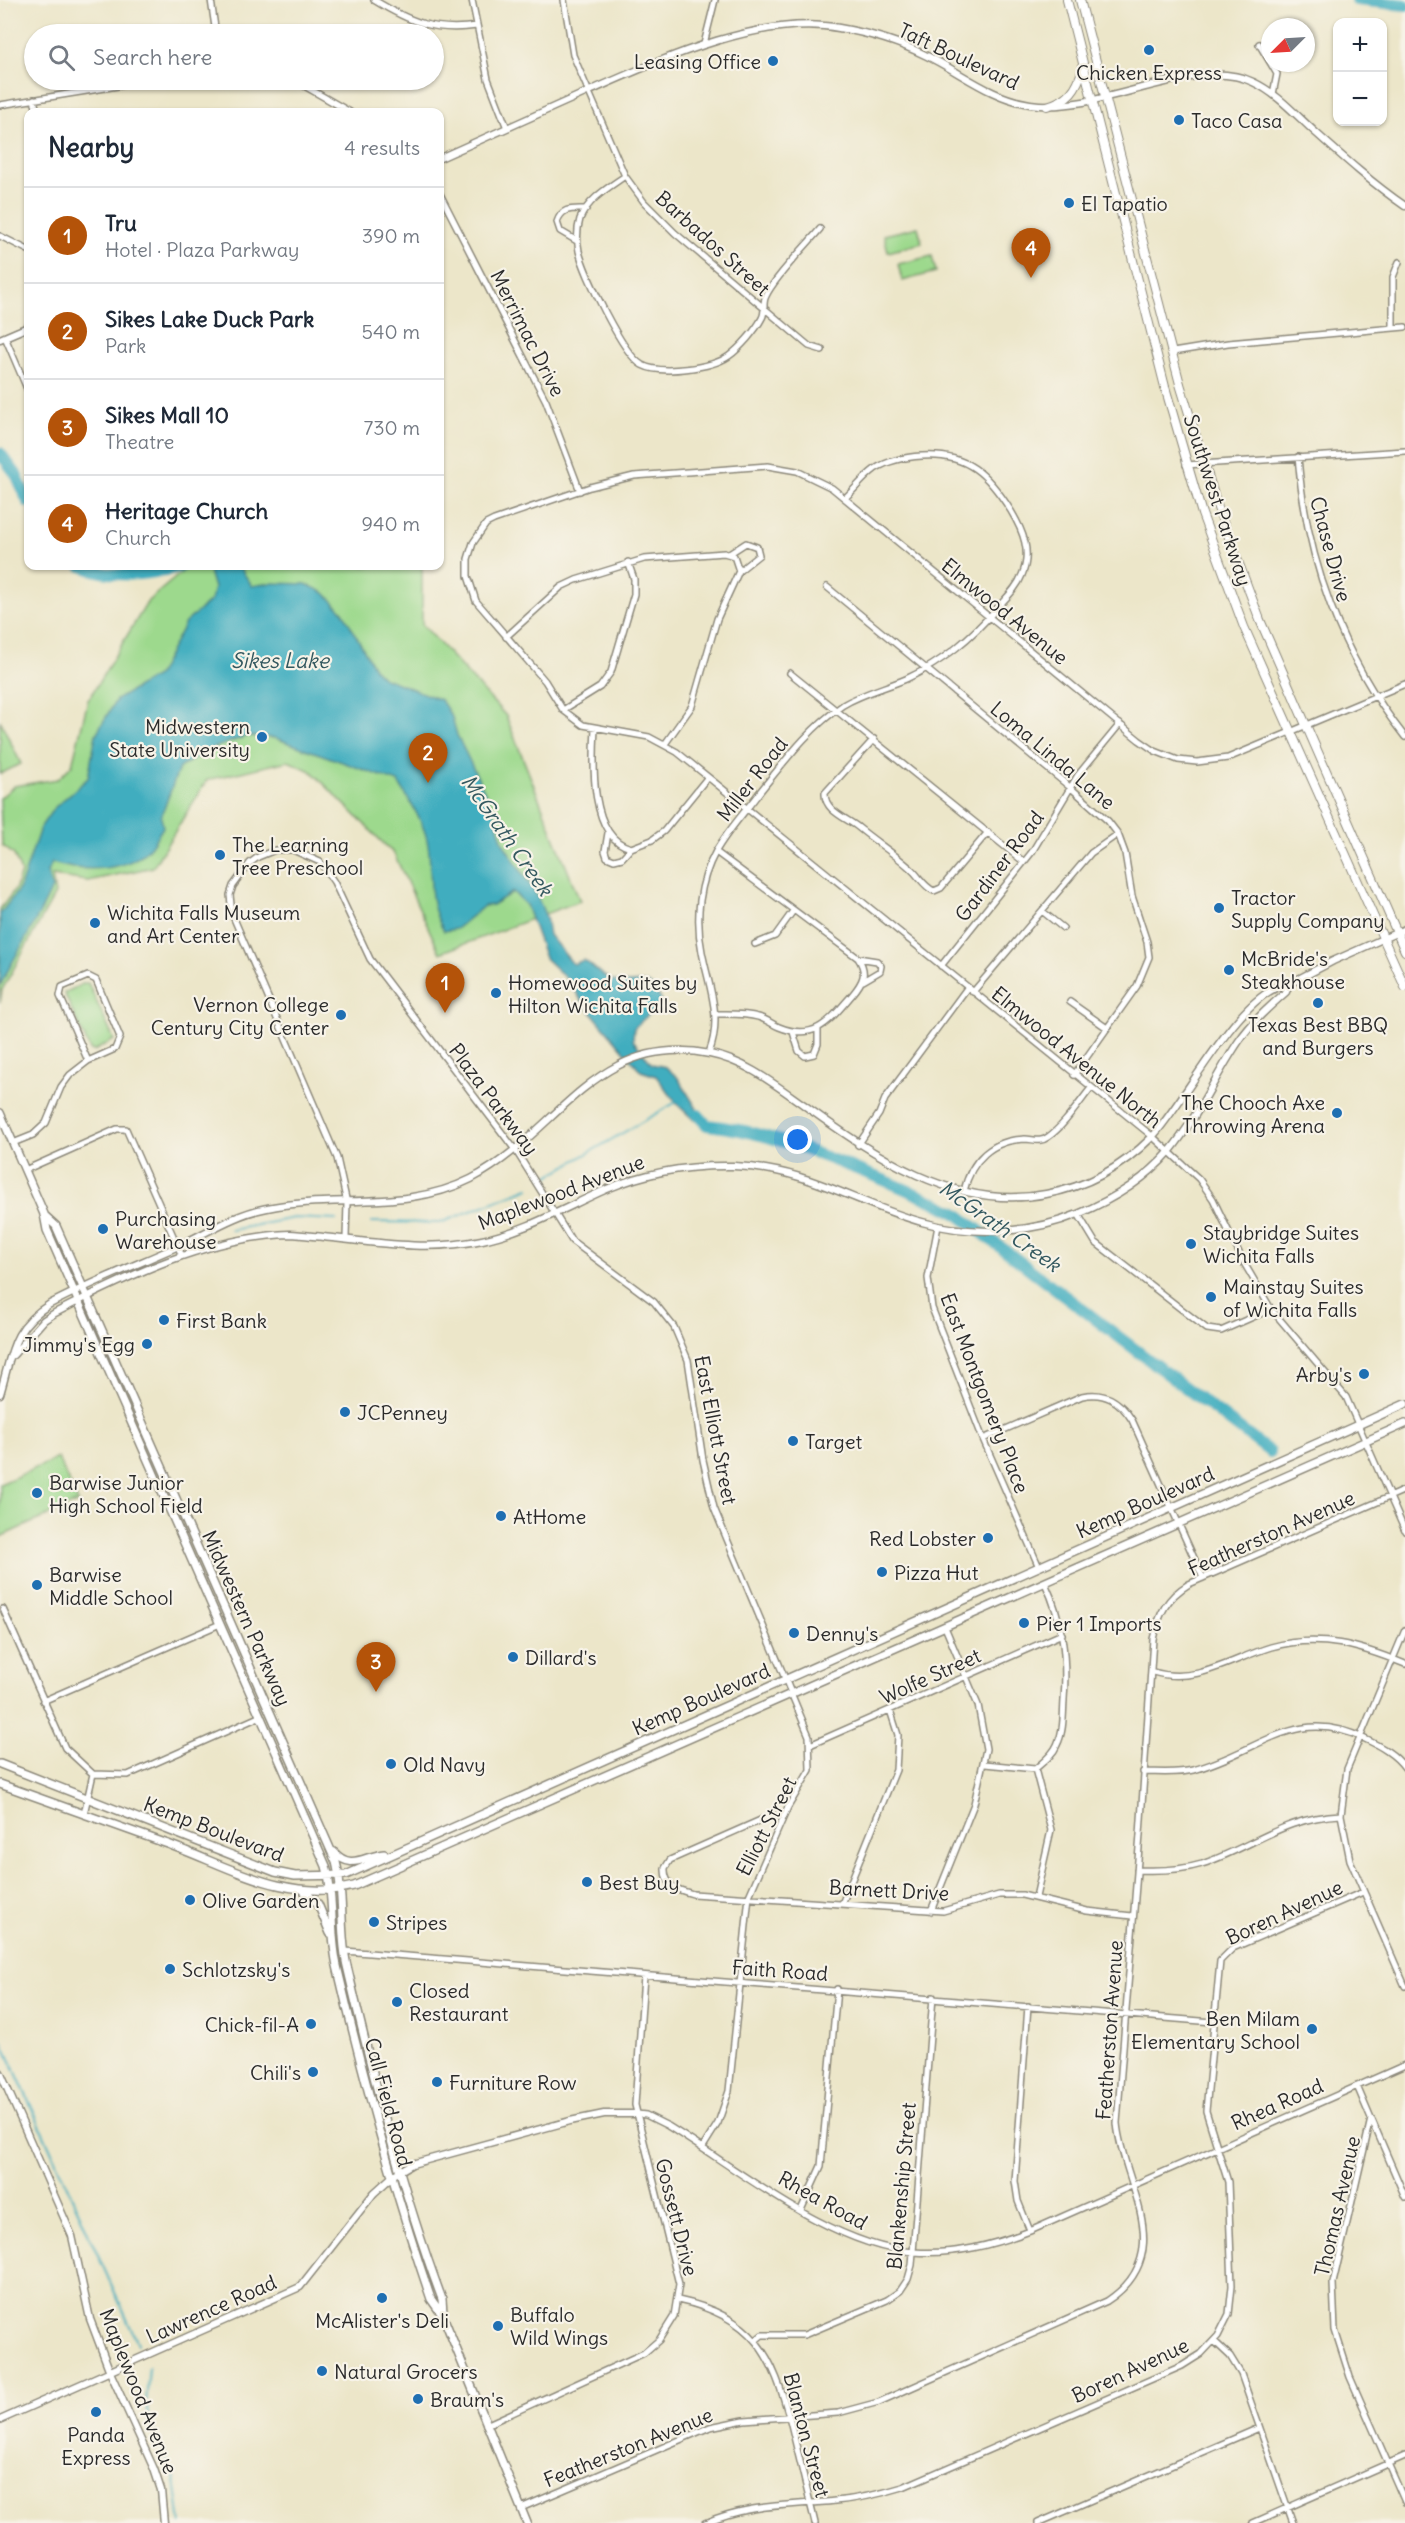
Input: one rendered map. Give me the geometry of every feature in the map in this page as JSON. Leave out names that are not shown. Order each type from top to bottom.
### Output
[{"type":"main road","name":"Southwest Parkway","points":[[1067,0],[1091,102],[1186,465],[1212,544],[1244,627],[1405,987]]},
{"type":"main road","name":"Southwest Parkway","points":[[1080,0],[1203,464],[1260,620],[1405,951]]},
{"type":"main road","points":[[1047,106],[1070,95],[1078,85],[1083,66]]},
{"type":"main road","points":[[1122,219],[1137,213]]},
{"type":"main road","points":[[1212,544],[1228,537]]},
{"type":"main road","name":"Midwestern Parkway","points":[[0,1113],[44,1214],[47,1230],[261,1716],[329,1876],[331,1889]]},
{"type":"main road","name":"Midwestern Parkway","points":[[44,1214],[56,1226],[325,1835],[341,1889]]},
{"type":"main road","name":"Kemp Boulevard","points":[[0,1764],[275,1872],[295,1876],[339,1876],[1405,1404]]},
{"type":"main road","name":"Kemp Boulevard","points":[[0,1784],[168,1844],[266,1884],[301,1889],[341,1889],[362,1883],[1405,1424]]},
{"type":"main road","points":[[139,1438],[148,1434]]},
{"type":"main road","points":[[1039,1568],[1046,1583]]},
{"type":"main road","points":[[199,1576],[209,1572]]},
{"type":"main road","points":[[938,1612],[945,1627]]},
{"type":"main road","points":[[220,1624],[230,1620]]},
{"type":"main road","points":[[325,1835],[339,1857],[349,1862],[393,1854]]},
{"type":"main road","points":[[301,1889],[318,1904],[334,1943]]},
{"type":"main road","name":"Call Field Road","points":[[331,1889],[337,1967],[356,2040],[371,2097],[396,2174],[442,2299],[443,2316]]},
{"type":"main road","name":"Call Field Road","points":[[341,1889],[345,1951],[381,2096],[396,2174],[431,2298],[443,2316],[527,2523]]},
{"type":"main road","points":[[356,2040],[366,2037]]},
{"type":"main road","points":[[371,2097],[381,2096]]},
{"type":"street","points":[[211,0],[215,24]]},
{"type":"street","points":[[374,0],[412,21],[424,24]]},
{"type":"street","points":[[472,0],[488,80],[507,128]]},
{"type":"street","name":"Barbados Street","points":[[564,0],[571,44],[588,92],[626,176],[644,202],[675,233],[764,309],[809,346],[822,350]]},
{"type":"street","points":[[704,44],[715,0]]},
{"type":"street","points":[[444,28],[477,26]]},
{"type":"street","name":"Taft Boulevard","points":[[444,156],[588,92],[704,44],[787,27],[838,27],[874,36],[925,54],[972,83],[1003,97],[1047,106],[1091,102],[1199,75],[1221,74],[1250,80],[1273,94],[1365,177],[1405,206]]},
{"type":"street","points":[[1259,44],[1277,74],[1273,94]]},
{"type":"street","points":[[0,105],[91,90]]},
{"type":"street","points":[[312,90],[343,108]]},
{"type":"street","points":[[34,99],[36,108]]},
{"type":"street","points":[[626,176],[601,192],[586,208],[578,226],[578,241],[584,267],[622,342],[632,358],[656,369],[704,367],[722,361],[733,354],[762,318],[765,297],[820,229]]},
{"type":"street","name":"Merrimac Drive","points":[[444,202],[546,401],[580,491]]},
{"type":"street","points":[[578,241],[560,231],[556,222],[559,214],[567,209],[586,208]]},
{"type":"street","points":[[0,236],[24,248]]},
{"type":"street","points":[[1393,327],[1393,277],[1399,262]]},
{"type":"street","points":[[1173,352],[1228,343],[1405,327]]},
{"type":"street","points":[[24,329],[2,338],[24,383]]},
{"type":"street","points":[[1186,465],[1405,451]]},
{"type":"street","name":"Miller Road","points":[[709,1053],[714,1039],[716,1014],[698,920],[702,886],[716,852],[800,742],[838,710],[865,694],[925,669],[960,646],[1017,585],[1027,559],[1021,529],[990,481],[974,466],[947,456],[906,456],[873,470],[846,498]]},
{"type":"street","name":"Chase Drive","points":[[1298,457],[1310,540],[1333,616],[1376,697],[1405,737]]},
{"type":"street","name":"Elmwood Avenue","points":[[562,710],[545,681],[482,610],[469,584],[468,559],[473,543],[486,524],[580,491],[634,476],[768,466],[807,475],[846,498],[988,618],[1119,724],[1155,751],[1169,757],[1197,762],[1243,753],[1405,684]]},
{"type":"street","points":[[506,637],[561,587],[628,562],[729,554],[746,543],[758,547],[759,555],[739,571],[717,619],[692,706],[666,744]]},
{"type":"street","points":[[729,554],[737,560],[739,571]]},
{"type":"street","points":[[562,710],[600,687],[611,672],[634,594],[634,579],[628,562]]},
{"type":"street","name":"Loma Linda Lane","points":[[827,587],[1071,788],[1108,821],[1118,834],[1125,854],[1132,896],[1148,942],[1149,957],[1137,986],[1074,1075]]},
{"type":"street","points":[[790,673],[1024,862]]},
{"type":"street","name":"Elmwood Avenue North","points":[[562,710],[571,718],[595,728],[633,732],[666,744],[1170,1151],[1206,1188],[1244,1263],[1271,1309],[1339,1388],[1367,1441],[1405,1531]]},
{"type":"street","name":"Gardiner Road","points":[[941,966],[1024,862],[1049,827],[1071,788],[1119,724]]},
{"type":"street","points":[[595,728],[593,780],[608,833],[617,843],[631,848]]},
{"type":"street","points":[[874,739],[825,793],[826,804],[834,812],[849,819],[910,867],[925,885],[934,891],[941,888],[988,832]]},
{"type":"street","points":[[608,833],[604,851],[607,857],[614,860],[622,858],[631,848],[652,840],[664,831],[707,778]]},
{"type":"street","points":[[973,992],[1091,853],[1118,834]]},
{"type":"street","name":"Plaza Parkway","points":[[346,1238],[347,1203],[337,1158],[232,914],[230,895],[238,879],[258,857],[275,850],[306,853],[326,868],[370,959],[516,1151],[554,1213]]},
{"type":"street","points":[[716,852],[858,958],[877,961],[881,966],[880,971],[863,981],[834,1015],[818,1029],[793,1032],[756,1016],[716,1014]]},
{"type":"street","points":[[755,944],[775,936],[793,911]]},
{"type":"street","points":[[1042,911],[1062,928]]},
{"type":"street","name":"Maplewood Avenue","points":[[0,1394],[16,1337],[25,1322],[42,1308],[74,1291],[254,1211],[291,1204],[389,1202],[444,1190],[489,1169],[516,1151],[590,1081],[606,1070],[648,1054],[709,1053],[751,1068],[858,1144],[926,1179],[964,1191],[1007,1197],[1049,1194],[1078,1186],[1121,1164],[1152,1136],[1232,1028],[1259,1000],[1281,985],[1289,984],[1333,961],[1405,929]]},
{"type":"street","points":[[858,958],[864,971],[863,981]]},
{"type":"street","points":[[13,1143],[33,1135],[46,1122],[61,1087],[70,1074],[88,1061],[115,1049],[120,1036],[96,980],[88,976],[62,987],[60,996],[88,1061]]},
{"type":"street","name":"Maplewood Avenue","points":[[11,1357],[44,1320],[78,1301],[182,1256],[231,1241],[269,1235],[346,1238],[424,1246],[478,1241],[501,1236],[610,1188],[651,1175],[688,1168],[734,1166],[797,1175],[920,1222],[967,1230],[1027,1228],[1078,1214],[1123,1191],[1170,1151],[1238,1042],[1258,1017],[1286,992],[1289,984]]},
{"type":"street","points":[[858,1144],[879,1114],[885,1099],[968,987]]},
{"type":"street","points":[[1070,1002],[1107,1028]]},
{"type":"street","points":[[793,1032],[799,1051],[805,1056],[814,1054],[818,1044],[818,1029]]},
{"type":"street","points":[[964,1191],[968,1176],[983,1154],[1004,1142],[1043,1140],[1049,1137],[1090,1088]]},
{"type":"street","points":[[25,1170],[117,1130],[126,1130],[182,1256]]},
{"type":"street","name":"East Elliott Street","points":[[554,1213],[572,1241],[654,1302],[679,1336],[688,1360],[703,1460],[714,1508],[792,1695]]},
{"type":"street","points":[[1078,1214],[1095,1242],[1178,1309],[1207,1329],[1221,1331],[1271,1309]]},
{"type":"street","name":"East Montgomery Place","points":[[938,1226],[928,1278],[930,1299],[983,1439],[1039,1568]]},
{"type":"street","points":[[983,1439],[1082,1396],[1107,1397],[1123,1406],[1132,1420],[1203,1578]]},
{"type":"street","name":"Featherston Avenue","points":[[521,2508],[710,2427],[744,2420],[838,2413],[879,2402],[1113,2297],[1130,2278],[1143,2248],[1141,2206],[1119,2147],[1117,2123],[1143,1772],[1153,1672],[1153,1639],[1162,1608],[1177,1591],[1203,1578],[1405,1490]]},
{"type":"street","points":[[1035,1769],[1054,1750],[1063,1727],[1066,1659],[1062,1634],[1046,1583]]},
{"type":"street","points":[[3,1609],[64,1748],[93,1774],[128,1775],[261,1716]]},
{"type":"street","points":[[43,1701],[220,1624]]},
{"type":"street","points":[[931,1911],[974,1804],[985,1764],[983,1724],[967,1677],[945,1627]]},
{"type":"street","points":[[1405,1630],[1344,1780],[1341,1815],[1348,1854],[1405,1986]]},
{"type":"street","name":"Wolfe Street","points":[[810,1745],[1062,1634]]},
{"type":"street","points":[[1153,1672],[1162,1675],[1201,1674],[1270,1647],[1322,1640],[1344,1643],[1405,1664]]},
{"type":"street","name":"Elliott Street","points":[[703,2147],[718,2123],[729,2091],[749,1896],[784,1816],[810,1770],[810,1745],[792,1695]]},
{"type":"street","points":[[842,1904],[896,1770],[898,1735],[890,1710]]},
{"type":"street","points":[[1143,1772],[1194,1770],[1279,1735],[1306,1727],[1332,1726],[1361,1737],[1390,1753],[1405,1768]]},
{"type":"street","points":[[985,1764],[1035,1769]]},
{"type":"street","points":[[1035,1769],[1051,1830],[1036,1897]]},
{"type":"street","points":[[84,1814],[93,1774]]},
{"type":"street","name":"Barnett Drive","points":[[784,1816],[772,1815],[674,1858],[665,1868],[670,1885],[681,1891],[931,1911],[954,1910],[999,1895],[1036,1897],[1087,1911],[1132,1916]]},
{"type":"street","points":[[1137,1870],[1174,1869],[1202,1864],[1296,1821],[1316,1816],[1341,1815]]},
{"type":"street","name":"Boren Avenue","points":[[705,2523],[752,2507],[867,2497],[903,2487],[1182,2366],[1201,2354],[1214,2341],[1229,2314],[1232,2286],[1227,2182],[1206,2110],[1218,1970],[1221,1961],[1229,1951],[1297,1919],[1363,1892]]},
{"type":"street","name":"Faith Road","points":[[345,1951],[644,1976],[837,1989],[1213,2022]]},
{"type":"street","name":"Gossett Drive","points":[[486,2425],[644,2353],[664,2334],[674,2316],[678,2300],[678,2272],[637,2114],[634,2093],[644,1976]]},
{"type":"street","points":[[801,2210],[821,2166],[837,1989]]},
{"type":"street","name":"Blankenship Street","points":[[756,2340],[762,2335],[791,2337],[815,2331],[892,2297],[908,2279],[913,2252],[933,1997]]},
{"type":"street","points":[[1028,2006],[1016,2181],[1018,2201],[1030,2231]]},
{"type":"street","name":"Rhea Road","points":[[396,2174],[433,2157],[570,2121],[604,2114],[646,2115],[703,2147],[801,2210],[853,2238],[913,2252],[975,2249],[1030,2231],[1405,2065]]},
{"type":"street","name":"Maplewood Avenue","points":[[0,2072],[72,2236],[90,2319],[110,2372],[154,2469],[161,2490],[164,2523]]},
{"type":"street","name":"Thomas Avenue","points":[[1357,2086],[1371,2119],[1333,2283],[1333,2300],[1339,2348],[1405,2502]]},
{"type":"street","points":[[1371,2119],[1405,2198]]},
{"type":"street","name":"Lawrence Road","points":[[0,2420],[300,2287],[362,2206],[396,2174]]},
{"type":"street","name":"Blanton Street","points":[[678,2300],[718,2312],[756,2340],[779,2379],[815,2523]]},
{"type":"street","points":[[1214,2341],[1236,2364],[1293,2523]]},
{"type":"street","points":[[1038,2523],[1259,2428]]},
{"type":"street","points":[[1252,2523],[1405,2456]]},
{"type":"green space","points":[[918,227],[922,243],[888,252],[884,235]]},
{"type":"green space","points":[[932,256],[936,272],[902,281],[898,264]]},
{"type":"green space","name":"Midwestern State University","points":[[184,570],[422,570],[422,624],[506,716],[580,901],[440,953],[394,854],[311,771],[288,761],[207,780],[153,867],[88,881],[52,876],[55,894],[2,990],[0,1003],[0,909],[16,888],[21,872],[14,855],[2,845],[0,798],[14,786],[58,779],[72,765],[88,700],[148,601]]},
{"type":"green space","points":[[0,720],[21,764],[0,774]]},
{"type":"green space","points":[[88,983],[114,1040],[94,1051],[90,1050],[64,993]]},
{"type":"green space","name":"Barwise Junior High School Field","points":[[58,1458],[78,1502],[0,1537],[0,1484]]},
{"type":"water","name":"Sikes Lake","points":[[209,570],[242,570],[252,586],[270,583],[306,584],[325,593],[343,612],[374,668],[382,677],[441,700],[452,717],[457,735],[493,809],[503,843],[536,894],[546,917],[549,935],[573,964],[584,960],[611,980],[647,983],[652,986],[661,1003],[634,1028],[633,1040],[652,1064],[666,1067],[678,1078],[707,1125],[693,1119],[678,1105],[656,1076],[641,1071],[581,1000],[570,982],[545,958],[526,905],[513,892],[492,905],[484,906],[456,929],[444,931],[432,899],[424,829],[398,782],[275,738],[247,736],[208,750],[179,768],[161,817],[163,827],[152,845],[141,856],[117,866],[104,868],[76,868],[52,863],[47,872],[52,888],[0,986],[0,914],[20,888],[40,828],[53,809],[88,778],[96,734],[116,700],[158,675],[185,623],[211,600],[214,588]]},
{"type":"waterway","points":[[1356,0],[1405,5]]},
{"type":"waterway","name":"McGrath Creek","points":[[0,453],[16,474],[24,493]]},
{"type":"waterway","name":"McGrath Creek","points":[[93,570],[131,575],[164,570]]},
{"type":"waterway","points":[[545,1178],[678,1101]]},
{"type":"waterway","name":"McGrath Creek","points":[[698,1115],[707,1125],[762,1135],[798,1147],[891,1183],[956,1213],[1270,1452]]},
{"type":"waterway","points":[[371,1222],[440,1223],[529,1188]]},
{"type":"waterway","points":[[231,1230],[294,1218],[336,1220]]},
{"type":"waterway","points":[[0,2037],[138,2344]]},
{"type":"waterway","points":[[149,2367],[146,2403],[151,2424],[175,2480],[181,2523]]},
{"type":"place","name":"Chicken Express","points":[[1149,50]]},
{"type":"place","name":"Leasing Office","points":[[773,61]]},
{"type":"place","name":"Taco Casa","points":[[1179,120]]},
{"type":"place","name":"El Tapatio","points":[[1069,203]]},
{"type":"place","name":"Heritage Church","points":[[1031,278]]},
{"type":"place","name":"Midwestern State University","points":[[262,737]]},
{"type":"place","name":"Sikes Lake Duck Park","points":[[428,783]]},
{"type":"place","name":"The Learning Tree Preschool","points":[[220,855]]},
{"type":"place","name":"Tractor Supply Company","points":[[1219,908]]},
{"type":"place","name":"Wichita Falls Museum and Art Center","points":[[95,923]]},
{"type":"place","name":"McBride's Steakhouse","points":[[1229,970]]},
{"type":"place","name":"Homewood Suites by Hilton Wichita Falls","points":[[496,993]]},
{"type":"place","name":"Texas Best BBQ and Burgers","points":[[1318,1003]]},
{"type":"place","name":"Tru","points":[[445,1013]]},
{"type":"place","name":"Vernon College Century City Center","points":[[341,1015]]},
{"type":"place","name":"The Chooch Axe Throwing Arena","points":[[1337,1113]]},
{"type":"place","name":"Purchasing Warehouse","points":[[103,1229]]},
{"type":"place","name":"Staybridge Suites Wichita Falls","points":[[1191,1244]]},
{"type":"place","name":"Mainstay Suites of Wichita Falls","points":[[1211,1297]]},
{"type":"place","name":"First Bank","points":[[164,1320]]},
{"type":"place","name":"Jimmy's Egg","points":[[147,1344]]},
{"type":"place","name":"Arby's","points":[[1364,1374]]},
{"type":"place","name":"JCPenney","points":[[345,1412]]},
{"type":"place","name":"Target","points":[[793,1441]]},
{"type":"place","name":"Barwise Junior High School Field","points":[[37,1493]]},
{"type":"place","name":"AtHome","points":[[501,1516]]},
{"type":"place","name":"Red Lobster","points":[[988,1538]]},
{"type":"place","name":"Pizza Hut","points":[[882,1572]]},
{"type":"place","name":"Barwise Middle School","points":[[37,1585]]},
{"type":"place","name":"Pier 1 Imports","points":[[1024,1623]]},
{"type":"place","name":"Denny's","points":[[794,1633]]},
{"type":"place","name":"Dillard's","points":[[513,1657]]},
{"type":"place","name":"Sikes Mall 10","points":[[376,1692]]},
{"type":"place","name":"Old Navy","points":[[391,1764]]},
{"type":"place","name":"Best Buy","points":[[587,1882]]},
{"type":"place","name":"Olive Garden","points":[[190,1900]]},
{"type":"place","name":"Stripes","points":[[374,1922]]},
{"type":"place","name":"Schlotzsky's","points":[[170,1969]]},
{"type":"place","name":"Closed Restaurant","points":[[397,2002]]},
{"type":"place","name":"Chick-fil-A","points":[[311,2024]]},
{"type":"place","name":"Ben Milam Elementary School","points":[[1312,2029]]},
{"type":"place","name":"Chili's","points":[[313,2072]]},
{"type":"place","name":"Furniture Row","points":[[437,2082]]},
{"type":"place","name":"McAlister's Deli","points":[[382,2298]]},
{"type":"place","name":"Buffalo Wild Wings","points":[[498,2326]]},
{"type":"place","name":"Natural Grocers","points":[[322,2371]]},
{"type":"place","name":"Braum's","points":[[418,2399]]},
{"type":"place","name":"Panda Express","points":[[96,2412]]}]
